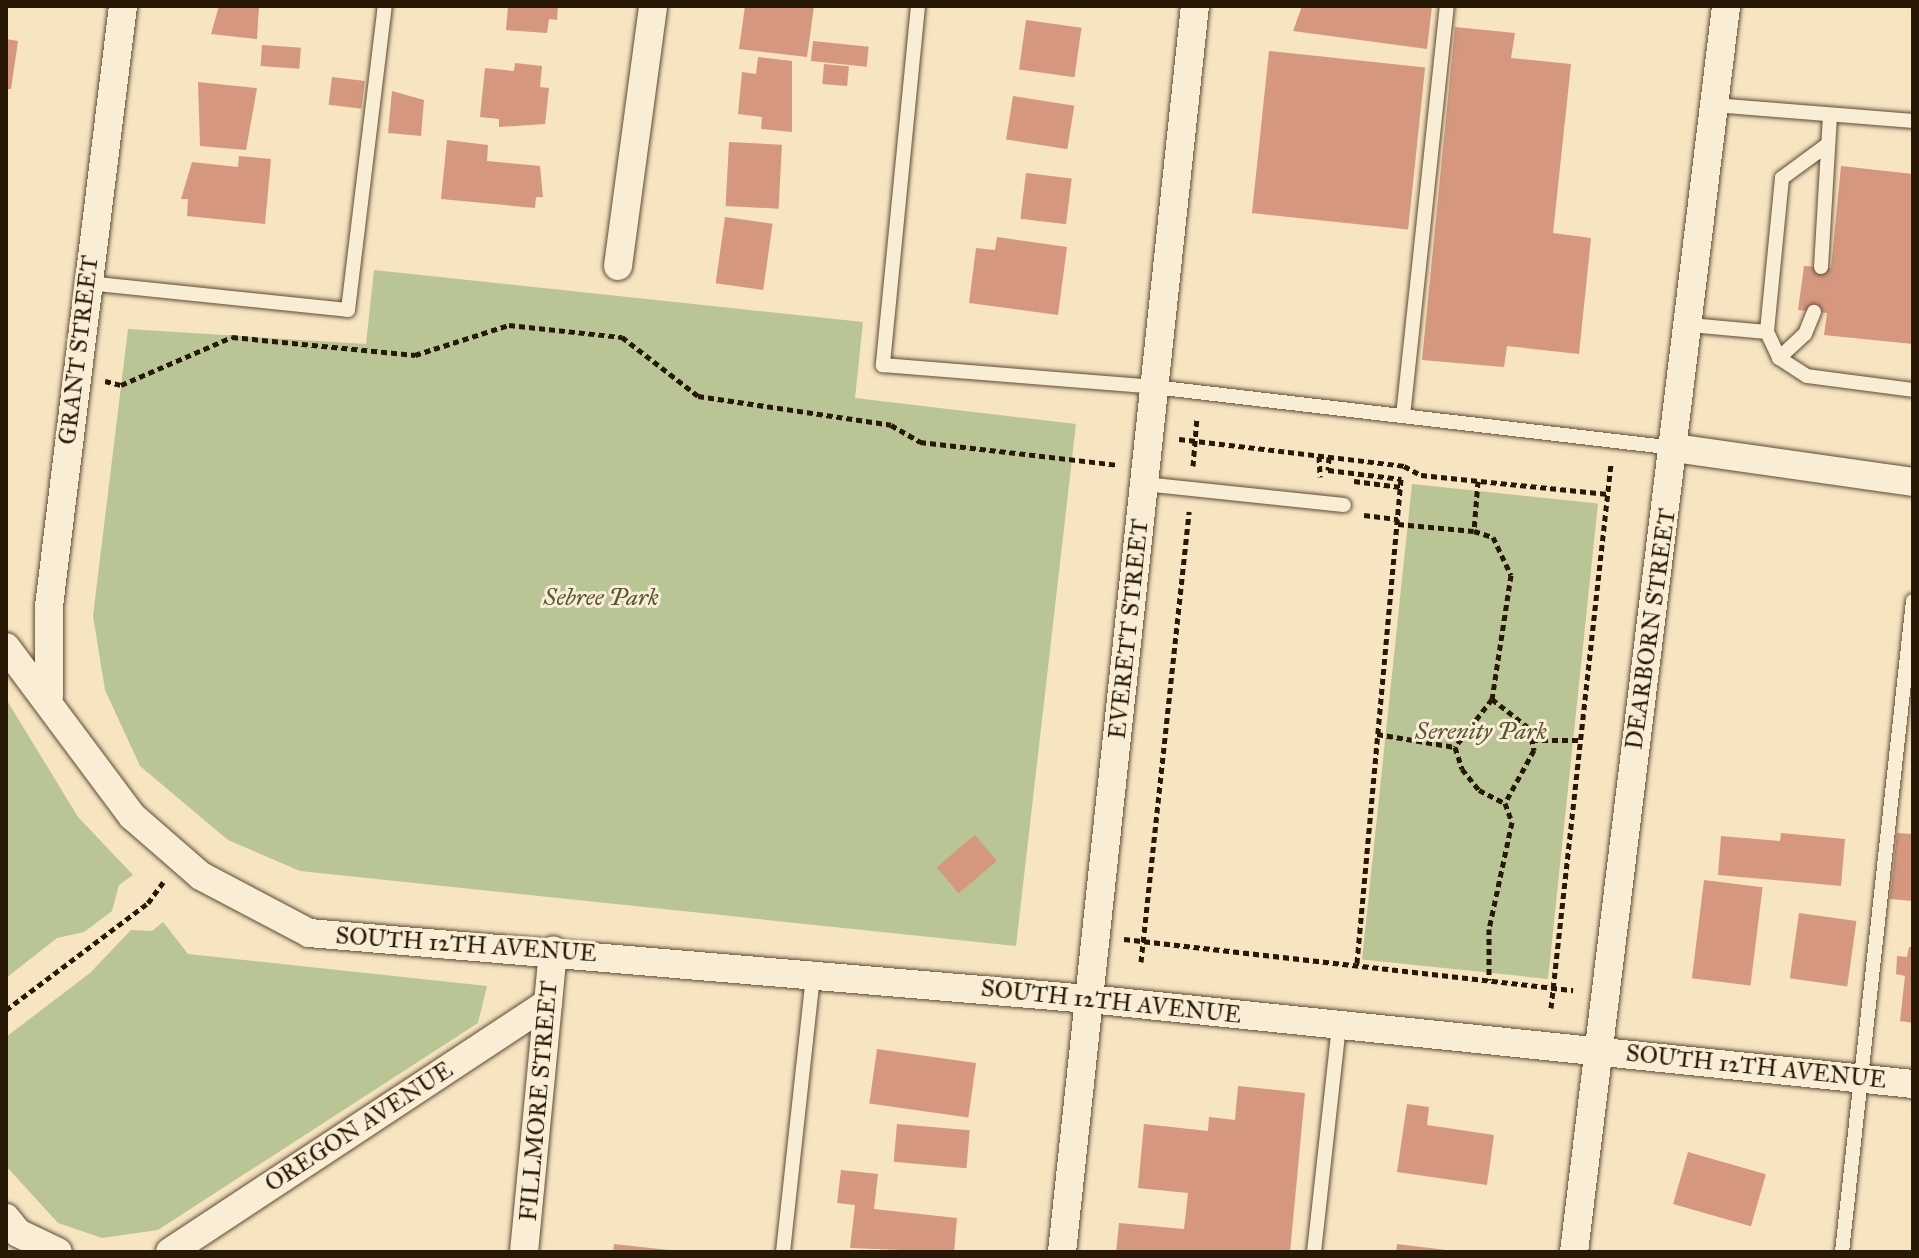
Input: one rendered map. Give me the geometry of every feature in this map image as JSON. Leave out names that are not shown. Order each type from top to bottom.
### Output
[{"type":"street","name":"GRANT STREET","points":[[49,696],[49,606],[123,6]]},
{"type":"street","points":[[618,266],[653,6]]},
{"type":"street","name":"EVERETT STREET","points":[[1062,1252],[1195,6]]},
{"type":"street","name":"DEARBORN STREET","points":[[1574,1252],[1595,1050],[1675,448],[1726,6]]},
{"type":"street","points":[[1675,448],[1913,482]]},
{"type":"street","points":[[6,647],[49,696],[132,816],[180,858]]},
{"type":"street","name":"SOUTH 12TH AVENUE","points":[[180,858],[309,933],[553,950],[1089,999],[1913,1084]]},
{"type":"street","name":"FILLMORE STREET","points":[[524,1252],[553,950]]},
{"type":"street","name":"OREGON AVENUE","points":[[170,1252],[548,1003]]},
{"type":"street","points":[[6,1218],[18,1233],[58,1252]]},
{"type":"lane","points":[[87,283],[348,310],[385,6]]},
{"type":"lane","points":[[918,6],[883,365],[1194,391],[1675,448]]},
{"type":"lane","points":[[1403,416],[1447,6]]},
{"type":"lane","points":[[1714,105],[1913,121]]},
{"type":"lane","points":[[1821,267],[1830,116]]},
{"type":"lane","points":[[1827,145],[1782,178],[1767,332],[1779,358],[1807,376],[1913,390]]},
{"type":"lane","points":[[1779,358],[1805,334],[1814,312]]},
{"type":"lane","points":[[1690,325],[1767,332]]},
{"type":"lane","points":[[1145,476],[1191,489],[1344,505]]},
{"type":"lane","points":[[1842,1252],[1913,601]]},
{"type":"lane","points":[[783,1252],[813,974]]},
{"type":"lane","points":[[1314,1252],[1339,1024]]},
{"type":"path","points":[[76,375],[121,385],[232,337],[415,355],[509,325],[622,337],[698,396],[891,425],[920,442],[1145,476]]},
{"type":"path","points":[[1141,962],[1191,489],[1195,441],[1194,391]]},
{"type":"path","points":[[1175,438],[1329,457],[1478,481],[1608,494]]},
{"type":"path","points":[[1551,1008],[1613,441]]},
{"type":"path","points":[[1319,456],[1316,477],[1401,487]]},
{"type":"path","points":[[1329,457],[1328,470],[1401,479],[1357,965]]},
{"type":"path","points":[[1474,531],[1478,481]]},
{"type":"path","points":[[1357,515],[1474,531],[1499,545],[1511,575],[1492,699],[1455,747]]},
{"type":"path","points":[[1489,980],[1495,894],[1513,841],[1505,803],[1532,740],[1529,728],[1492,699]]},
{"type":"path","points":[[1377,734],[1455,747]]},
{"type":"path","points":[[1532,740],[1581,740]]},
{"type":"path","points":[[1455,747],[1479,790],[1505,803]]},
{"type":"path","points":[[6,1010],[148,903],[180,858]]},
{"type":"path","points":[[1119,939],[1573,990]]},
{"type":"green space","name":"Sebree Park","points":[[374,270],[863,322],[855,398],[1076,424],[1016,946],[300,871],[228,840],[140,766],[105,690],[93,616],[128,329],[366,344]]},
{"type":"green space","name":"Serenity Park","points":[[1412,484],[1598,504],[1548,979],[1362,959]]},
{"type":"green space","points":[[6,699],[78,817],[133,875],[119,885],[112,911],[84,932],[57,938],[6,978]]},
{"type":"green space","points":[[163,922],[188,954],[487,986],[478,1023],[158,1230],[102,1238],[58,1223],[6,1166],[6,1037],[90,973],[131,930],[152,931]]},
{"type":"building","points":[[219,6],[259,6],[257,39],[211,34]]},
{"type":"building","points":[[508,6],[558,6],[557,20],[549,19],[547,33],[506,30]]},
{"type":"building","points":[[745,6],[814,6],[807,57],[739,49]]},
{"type":"building","points":[[1302,6],[1432,6],[1427,49],[1293,31]]},
{"type":"building","points":[[1026,20],[1081,28],[1074,77],[1019,70]]},
{"type":"building","points":[[1455,27],[1515,33],[1511,58],[1571,64],[1553,233],[1591,238],[1579,354],[1507,346],[1504,367],[1422,360]]},
{"type":"building","points":[[6,39],[18,41],[11,89],[6,89]]},
{"type":"building","points":[[813,41],[869,47],[867,67],[811,61]]},
{"type":"building","points":[[262,45],[301,48],[299,69],[261,66]]},
{"type":"building","points":[[1269,51],[1425,67],[1408,230],[1252,213]]},
{"type":"building","points":[[758,57],[792,61],[792,132],[761,129],[762,117],[738,114],[742,72],[756,74]]},
{"type":"building","points":[[515,63],[542,66],[540,87],[549,88],[545,124],[499,127],[499,119],[480,117],[485,68],[514,71]]},
{"type":"building","points":[[824,64],[849,66],[847,86],[822,84]]},
{"type":"building","points":[[332,77],[365,81],[361,109],[329,105]]},
{"type":"building","points":[[198,82],[257,88],[246,150],[200,146]]},
{"type":"building","points":[[392,91],[424,100],[421,136],[388,133]]},
{"type":"building","points":[[1013,96],[1074,106],[1067,149],[1006,139]]},
{"type":"building","points":[[447,140],[488,145],[487,161],[540,166],[543,197],[536,197],[535,208],[441,199]]},
{"type":"building","points":[[729,142],[782,145],[779,209],[726,206]]},
{"type":"building","points":[[239,156],[271,159],[265,224],[187,216],[188,199],[181,199],[192,162],[238,167]]},
{"type":"building","points":[[1841,166],[1913,174],[1913,344],[1824,335],[1827,313],[1798,310],[1804,266],[1831,268]]},
{"type":"building","points":[[1026,173],[1072,179],[1066,224],[1020,219]]},
{"type":"building","points":[[725,217],[773,224],[763,290],[716,283]]},
{"type":"building","points":[[997,237],[1067,247],[1058,315],[969,303],[976,248],[995,250]]},
{"type":"building","points":[[1781,833],[1845,839],[1841,886],[1718,875],[1721,836],[1780,841]]},
{"type":"building","points":[[1897,833],[1913,834],[1913,901],[1890,899]]},
{"type":"building","points":[[975,835],[997,861],[959,893],[937,867]]},
{"type":"building","points":[[1704,880],[1763,887],[1750,985],[1692,978]]},
{"type":"building","points":[[1799,913],[1856,921],[1847,986],[1790,978]]},
{"type":"building","points":[[1909,947],[1913,947],[1913,1023],[1900,1021],[1905,976],[1896,974],[1897,956],[1907,957]]},
{"type":"building","points":[[877,1049],[976,1063],[968,1117],[869,1103]]},
{"type":"building","points":[[1238,1086],[1305,1093],[1290,1252],[1116,1252],[1119,1223],[1184,1229],[1188,1193],[1138,1188],[1144,1124],[1208,1131],[1209,1117],[1235,1120]]},
{"type":"building","points":[[1407,1104],[1429,1107],[1427,1125],[1494,1135],[1487,1185],[1397,1172]]},
{"type":"building","points":[[897,1124],[970,1130],[966,1168],[894,1162]]},
{"type":"building","points":[[1688,1152],[1766,1174],[1751,1226],[1673,1204]]},
{"type":"building","points":[[841,1170],[878,1174],[874,1209],[957,1218],[954,1252],[850,1248],[855,1205],[837,1203]]},
{"type":"building","points":[[614,1244],[669,1250],[669,1252],[613,1252]]},
{"type":"building","points":[[1397,1244],[1446,1250],[1446,1252],[1396,1252]]}]
